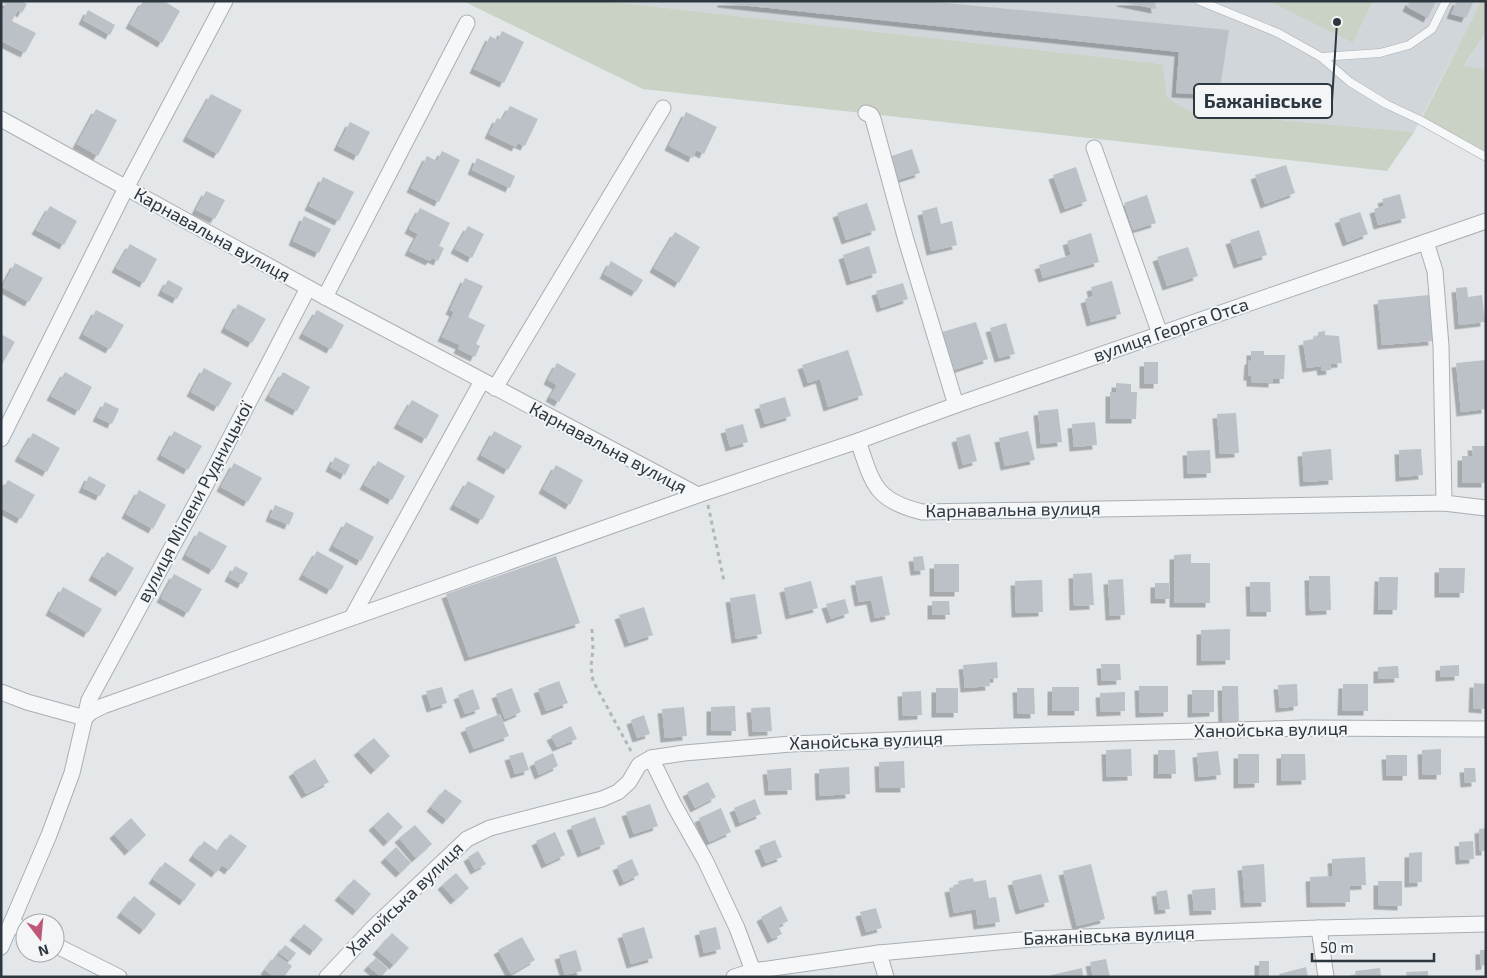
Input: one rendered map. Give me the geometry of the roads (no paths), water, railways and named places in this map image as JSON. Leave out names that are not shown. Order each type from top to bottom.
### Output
[{"type":"street","name":"Карнавальна вулиця","points":[[225,1],[126,188],[482,381],[702,494],[858,441],[876,488],[887,498],[904,508],[922,512],[1444,503],[1486,508]]},
{"type":"street","points":[[324,297],[467,23]]},
{"type":"street","points":[[496,388],[663,108]]},
{"type":"street","points":[[866,113],[871,115],[873,119],[906,240],[956,405]]},
{"type":"street","points":[[1,119],[126,188],[1,440]]},
{"type":"street","points":[[1094,148],[1160,334]]},
{"type":"street","name":"вулиця Георга Отса","points":[[858,441],[956,405],[1486,221]]},
{"type":"street","points":[[1426,242],[1435,271],[1441,346],[1444,503]]},
{"type":"street","name":"вулиця Мілени Рудницької","points":[[85,718],[89,700],[95,686],[202,492],[308,288]]},
{"type":"street","points":[[352,617],[482,381]]},
{"type":"street","points":[[1,947],[49,835],[72,773],[85,718],[91,712],[103,706],[352,617],[702,494]]},
{"type":"street","points":[[1,692],[27,702],[85,718]]},
{"type":"street","name":"Ханойська вулиця","points":[[328,977],[373,928],[466,839],[490,828],[602,799],[618,792],[629,782],[645,761],[668,754],[790,744],[970,736],[1305,728],[1486,729]]},
{"type":"street","points":[[645,761],[674,805],[705,860],[737,928],[753,971]]},
{"type":"street","points":[[11,923],[15,925]]},
{"type":"street","name":"Бажанівська вулиця","points":[[734,977],[753,971],[879,953],[1032,939],[1319,928],[1486,924]]},
{"type":"street","points":[[1319,928],[1326,977]]},
{"type":"street","points":[[65,950],[119,977]]},
{"type":"street","points":[[879,953],[886,977]]},
{"type":"lane","points":[[1200,1],[1278,33],[1321,57],[1350,82],[1386,104],[1420,120],[1486,157]]},
{"type":"lane","points":[[1321,57],[1380,52],[1409,45],[1432,29],[1446,1]]},
{"type":"place","name":"Бажанівське","points":[[1337,22]]}]
